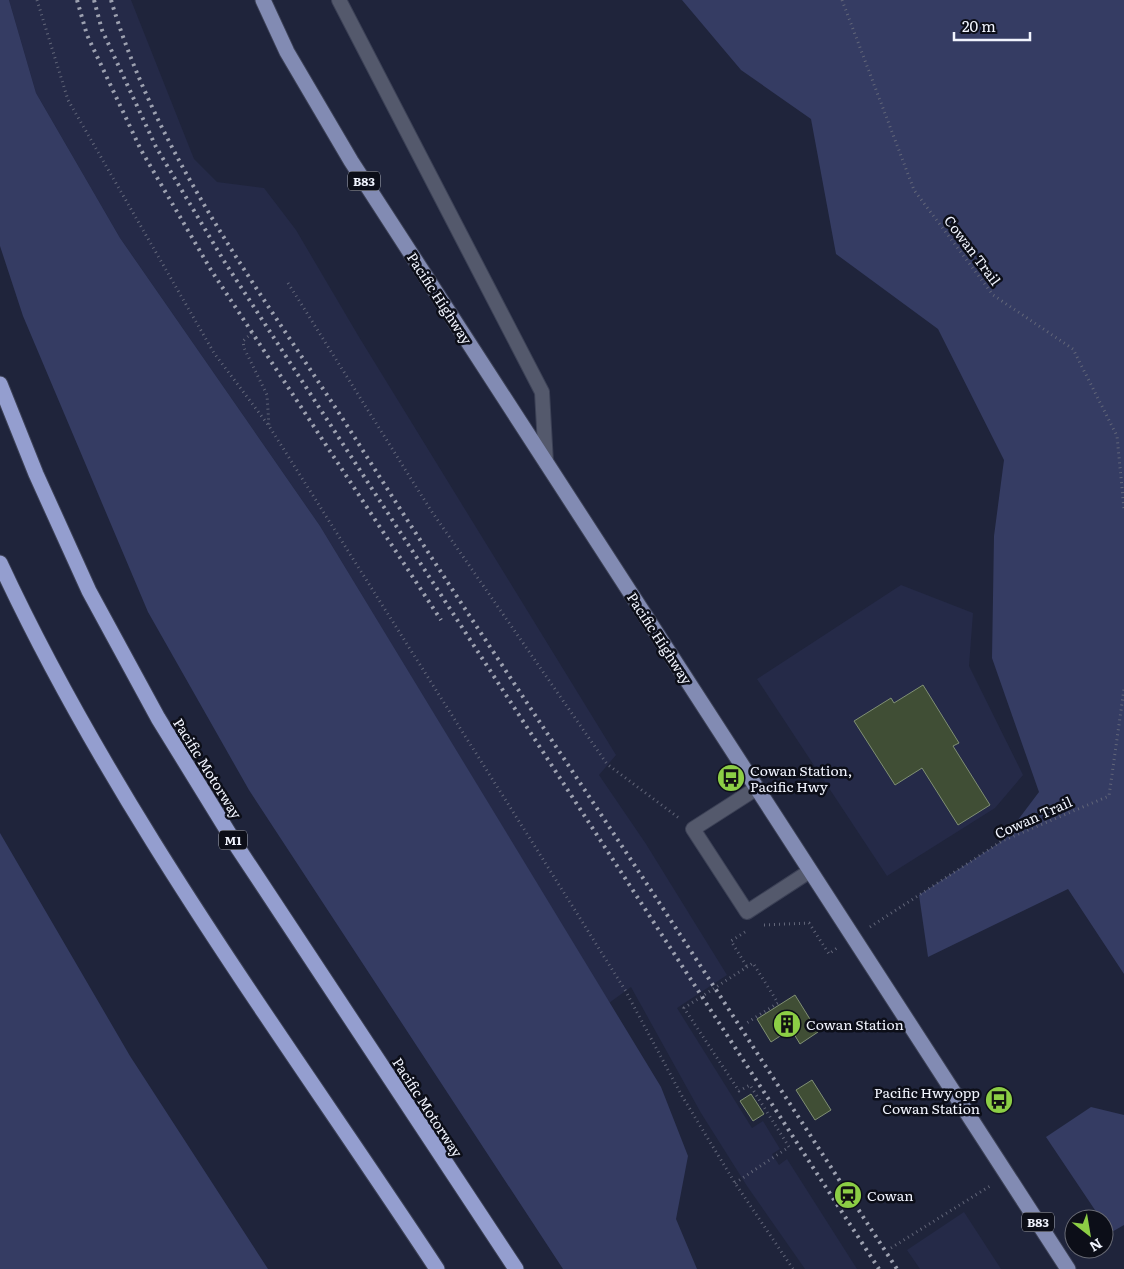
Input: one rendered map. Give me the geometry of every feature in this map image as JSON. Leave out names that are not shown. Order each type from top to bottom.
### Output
[{"type":"highway","name":"Pacific Motorway","points":[[0,384],[36,474],[89,591],[158,718],[238,848],[516,1269]]},
{"type":"highway","points":[[0,564],[23,614],[93,742],[167,867],[437,1269]]},
{"type":"main road","name":"Pacific Highway","points":[[263,0],[287,52],[340,144],[1068,1269]]},
{"type":"lane","points":[[339,0],[542,392],[546,463]]},
{"type":"lane","points":[[757,788],[693,829],[747,912],[810,871]]},
{"type":"path","points":[[37,0],[68,100],[214,353],[269,426],[625,990],[682,1096],[735,1183],[793,1269]]},
{"type":"path","name":"Cowan Trail","points":[[842,0],[914,190],[993,295],[1074,348],[1117,436],[1124,509]]},
{"type":"path","points":[[288,283],[430,509],[607,764],[693,829]]},
{"type":"path","points":[[252,333],[243,341],[244,348],[267,394],[269,426]]},
{"type":"path","name":"Cowan Trail","points":[[853,938],[1002,841],[1109,796],[1124,690]]},
{"type":"path","points":[[756,925],[809,923],[829,954],[853,938]]},
{"type":"path","points":[[747,931],[731,941],[747,967]]},
{"type":"path","points":[[735,1183],[791,1146],[751,1084],[739,1091],[684,1008],[753,963],[778,1003],[746,1024]]},
{"type":"path","points":[[891,1248],[1008,1175]]},
{"type":"shaded area","points":[[0,0],[9,0],[36,93],[120,238],[320,526],[661,1087],[688,1156],[676,1219],[697,1269],[563,1269],[249,790],[148,612],[23,316],[0,246]]},
{"type":"shaded area","points":[[9,0],[131,0],[194,159],[217,182],[264,188],[296,230],[359,337],[616,755],[599,775],[646,844],[727,975],[677,1008],[752,1128],[763,1121],[780,1149],[772,1154],[779,1165],[787,1159],[857,1269],[805,1269],[747,1186],[701,1113],[631,987],[609,1003],[320,526],[120,238],[36,93]]},
{"type":"shaded area","points":[[682,0],[1124,0],[1124,974],[1068,889],[928,957],[919,895],[1002,841],[1039,792],[992,658],[994,536],[1004,460],[938,329],[836,254],[811,119],[741,70]]},
{"type":"shaded area","points":[[901,585],[973,613],[969,666],[1023,775],[995,808],[887,876],[757,679]]},
{"type":"shaded area","points":[[0,833],[130,1056],[268,1269],[0,1269]]},
{"type":"shaded area","points":[[1091,1107],[1124,1115],[1124,1225],[1114,1231],[1114,1209],[1094,1209],[1046,1137]]},
{"type":"shaded area","points":[[964,1212],[1001,1269],[920,1269],[907,1250]]},
{"type":"building","points":[[923,685],[959,743],[953,746],[990,805],[958,825],[922,768],[895,785],[854,721],[891,698],[894,703]]},
{"type":"building","name":"Cowan Station","points":[[795,995],[818,1032],[800,1044],[791,1029],[771,1042],[757,1019]]},
{"type":"building","points":[[812,1080],[831,1110],[815,1120],[796,1090]]},
{"type":"building","points":[[751,1094],[764,1114],[753,1121],[740,1101]]},
{"type":"railway","points":[[77,0],[87,35],[141,150],[211,270],[441,620]]},
{"type":"railway","points":[[94,0],[102,30],[156,147],[224,261],[879,1269]]},
{"type":"railway","points":[[111,0],[132,60],[157,117],[186,173],[251,281],[460,602],[672,922],[897,1269]]},
{"type":"place","name":"Cowan Station, Pacific Hwy","points":[[731,778]]},
{"type":"place","name":"Cowan Station","points":[[787,1024]]},
{"type":"place","name":"Pacific Hwy opp Cowan Station","points":[[999,1100]]},
{"type":"place","name":"Cowan","points":[[848,1195]]}]
